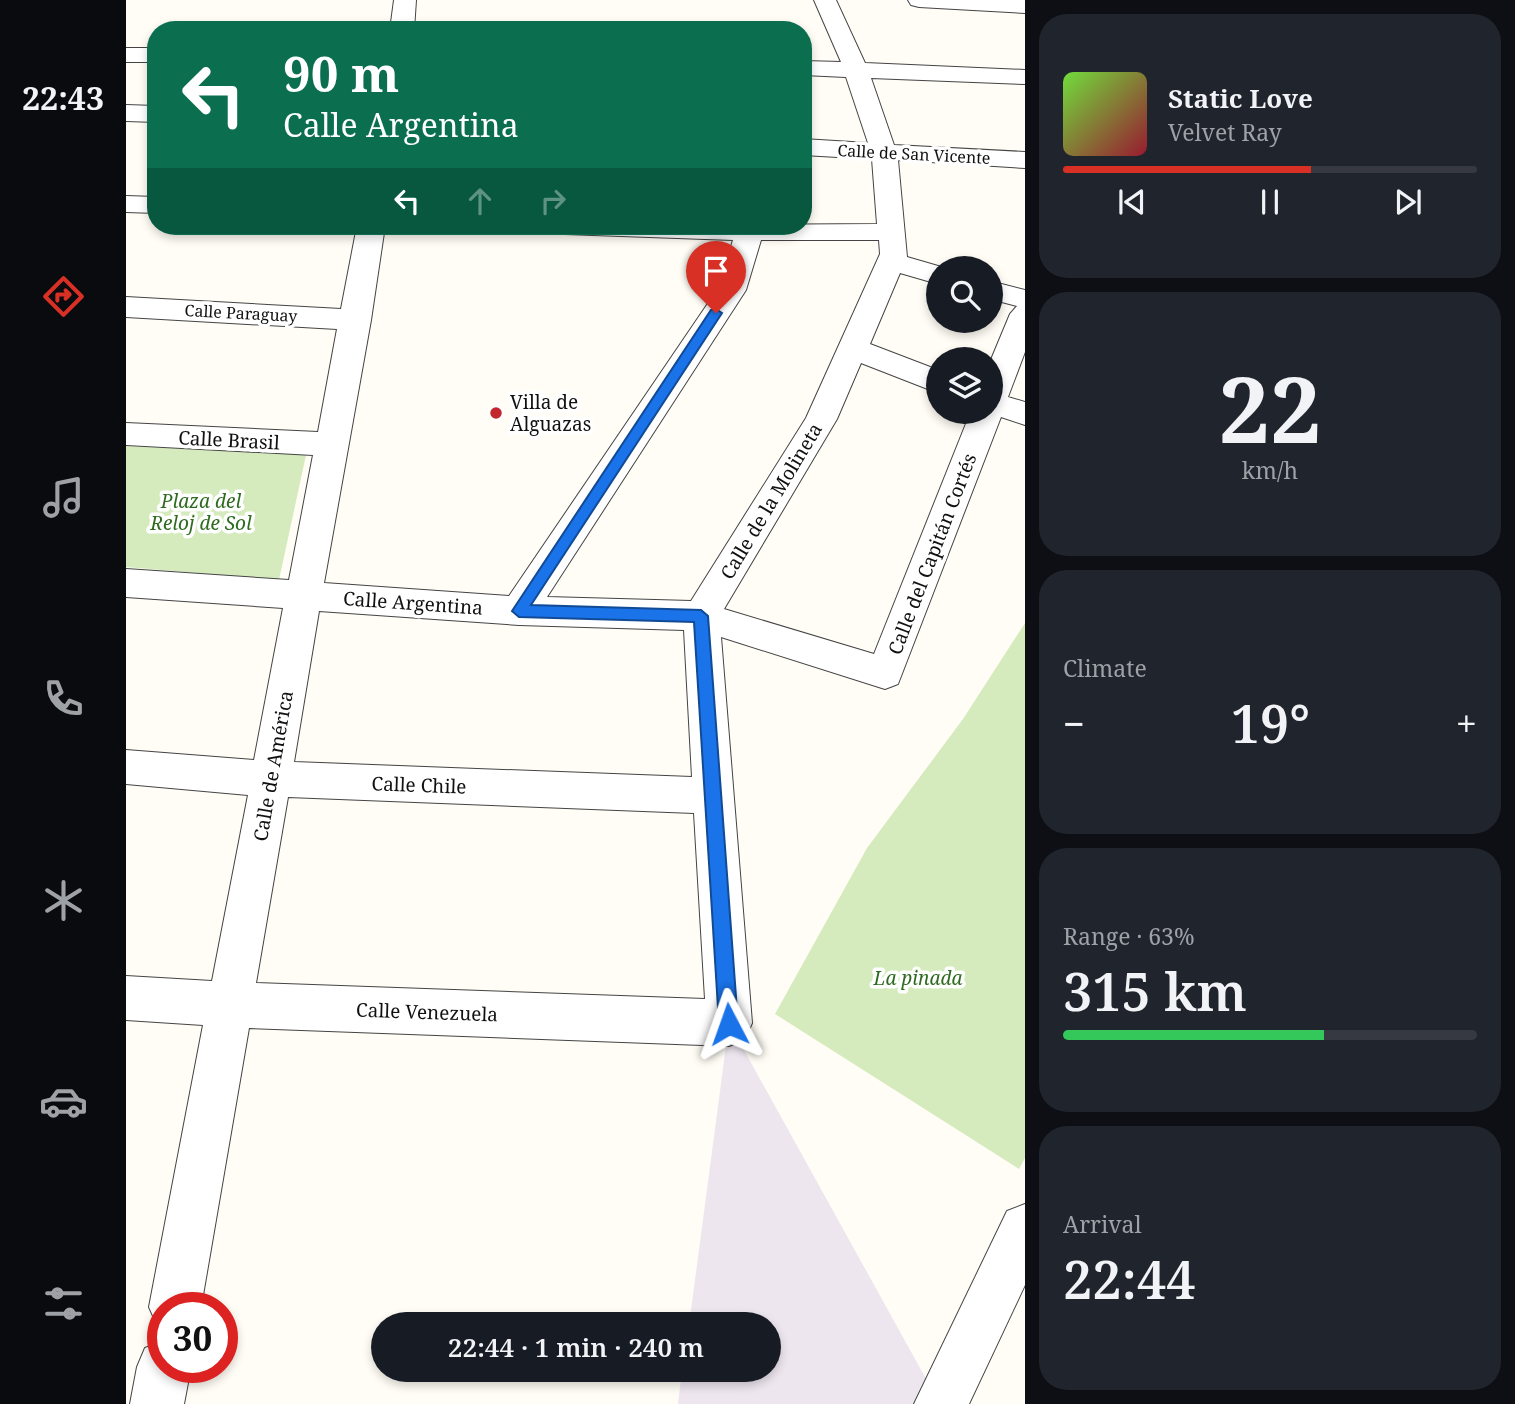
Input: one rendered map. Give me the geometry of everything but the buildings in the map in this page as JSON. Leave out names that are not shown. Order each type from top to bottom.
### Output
[{"type":"street","points":[[403,21],[405,0]]},
{"type":"street","name":"Calle de la Molineta","points":[[701,616],[821,419],[852,348],[890,247],[884,152],[856,70],[825,0]]},
{"type":"street","points":[[919,0],[1025,6]]},
{"type":"street","points":[[126,55],[147,55]]},
{"type":"street","points":[[812,68],[1025,77]]},
{"type":"street","points":[[126,113],[147,114]]},
{"type":"street","name":"Calle de San Vicente","points":[[812,148],[1025,160]]},
{"type":"street","points":[[126,204],[147,205]]},
{"type":"street","name":"Calle de América","points":[[178,1292],[370,235]]},
{"type":"street","points":[[519,611],[731,290],[749,235]]},
{"type":"street","points":[[778,235],[890,247],[926,268]]},
{"type":"street","points":[[1003,293],[1025,299]]},
{"type":"street","name":"Calle Paraguay","points":[[126,307],[356,320]]},
{"type":"street","points":[[1003,369],[1025,314]]},
{"type":"street","points":[[852,348],[926,377]]},
{"type":"street","points":[[1003,406],[1025,414]]},
{"type":"street","name":"Calle del Capitán Cortés","points":[[701,616],[885,673],[982,424]]},
{"type":"street","name":"Calle Brasil","points":[[126,434],[332,444]]},
{"type":"street","name":"Calle Argentina","points":[[126,583],[519,611],[701,616]]},
{"type":"street","points":[[701,616],[712,796]]},
{"type":"street","name":"Calle Chile","points":[[126,767],[270,779],[712,796]]},
{"type":"street","name":"Calle Venezuela","points":[[126,998],[232,1005],[729,1024],[712,796]]},
{"type":"street","points":[[941,1404],[1025,1229]]},
{"type":"street","points":[[157,1404],[161,1383]]},
{"type":"shaded area","points":[[729,1023],[940,1404],[678,1404],[681,1382],[781,1382],[781,1312],[691,1312]]},
{"type":"green space","name":"Plaza del Reloj de Sol","points":[[126,446],[306,455],[279,580],[126,567]]},
{"type":"green space","name":"La pinada","points":[[1025,623],[1025,1158],[1019,1169],[775,1014],[867,848],[963,719]]},
{"type":"place","name":"Villa de Alguazas","points":[[496,413]]},
{"type":"route","points":[[716,313],[519,611],[701,616],[729,1024]]}]
